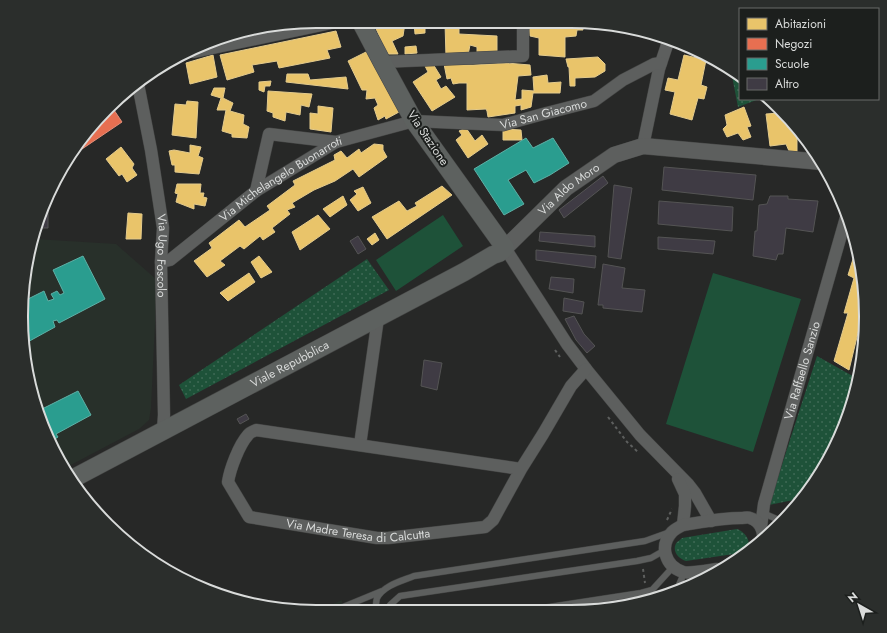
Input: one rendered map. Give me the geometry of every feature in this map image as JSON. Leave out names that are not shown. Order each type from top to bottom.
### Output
[{"type":"main road","name":"Via Stazione","points":[[364,28],[414,121],[505,248]]},
{"type":"main road","name":"Viale Repubblica","points":[[77,477],[378,318],[464,272],[505,248]]},
{"type":"street","points":[[208,49],[310,28]]},
{"type":"street","points":[[382,62],[523,56],[523,28]]},
{"type":"street","points":[[667,45],[661,63],[643,146],[813,161]]},
{"type":"street","name":"Via San Giacomo","points":[[414,121],[503,125],[594,101],[623,80],[654,64],[661,63]]},
{"type":"street","name":"Via Ugo Foscolo","points":[[139,90],[151,150],[163,228],[161,262],[163,431]]},
{"type":"street","name":"Via Michelangelo Buonarroti","points":[[161,262],[170,260],[256,191],[336,142],[414,121]]},
{"type":"street","points":[[256,191],[269,134],[336,142]]},
{"type":"street","name":"Via Aldo Moro","points":[[505,248],[566,188],[614,155],[643,146]]},
{"type":"street","name":"Via Raffaello Sanzio","points":[[762,532],[761,527],[766,497],[844,224]]},
{"type":"street","points":[[505,248],[567,344],[640,435],[688,484],[711,521]]},
{"type":"street","points":[[378,318],[360,445],[521,469]]},
{"type":"street","name":"Via Madre Teresa di Calcutta","points":[[360,445],[256,430],[249,434],[240,446],[229,475],[228,482],[249,517],[362,536],[388,538],[485,527],[493,520],[521,469],[571,386],[586,368]]},
{"type":"street","points":[[674,470],[685,494],[682,525]]},
{"type":"street","points":[[706,571],[684,573],[673,567],[668,560],[665,550],[666,540],[676,528],[682,525],[732,518],[750,518],[756,521],[761,527]]},
{"type":"lane","points":[[763,513],[776,520]]},
{"type":"lane","points":[[348,604],[414,576],[645,541],[672,532]]},
{"type":"lane","points":[[390,605],[400,596],[637,561],[651,558],[665,550]]},
{"type":"lane","points":[[562,605],[652,590],[673,567]]},
{"type":"lane","points":[[694,577],[697,572]]},
{"type":"lane","points":[[680,584],[684,573]]},
{"type":"lane","points":[[376,605],[377,598],[384,590]]},
{"type":"path","points":[[553,347],[561,358]]},
{"type":"path","points":[[605,413],[627,442],[643,456]]},
{"type":"path","points":[[666,521],[674,507]]},
{"type":"path","points":[[642,560],[646,592]]},
{"type":"shaded area","points":[[39,239],[116,244],[157,280],[151,408],[149,420],[139,429],[70,466],[58,444],[43,409],[30,354],[28,316],[30,279]]},
{"type":"shaded area","points":[[342,600],[342,605],[331,605]]},
{"type":"green space","points":[[732,78],[739,83],[739,100],[756,100],[738,107]]},
{"type":"green space","points":[[443,215],[463,246],[396,291],[376,260]]},
{"type":"green space","points":[[367,259],[389,290],[186,399],[179,385]]},
{"type":"green space","points":[[713,273],[801,299],[753,452],[666,424]]},
{"type":"green space","points":[[817,356],[852,376],[844,409],[820,461],[799,492],[792,500],[769,505]]},
{"type":"green space","points":[[737,529],[744,533],[749,543],[734,554],[686,561],[678,556],[675,551],[675,545],[682,538]]},
{"type":"building: Abitazioni","points":[[376,28],[404,28],[403,36],[392,41],[398,54],[387,54]]},
{"type":"building: Abitazioni","points":[[414,28],[425,28],[425,33],[415,34]]},
{"type":"building: Abitazioni","points":[[445,28],[459,28],[459,34],[497,36],[497,55],[477,55],[477,47],[470,45],[468,55],[446,57]]},
{"type":"building: Abitazioni","points":[[529,28],[570,28],[583,29],[583,30],[577,30],[576,36],[565,37],[565,57],[539,55],[539,38],[530,36]]},
{"type":"building: Abitazioni","points":[[336,31],[341,47],[327,50],[330,58],[279,68],[277,61],[252,65],[254,72],[227,80],[220,55]]},
{"type":"building: Abitazioni","points":[[416,46],[417,53],[405,54],[405,47]]},
{"type":"building: Abitazioni","points":[[368,51],[399,112],[386,119],[385,116],[378,120],[374,108],[378,105],[375,98],[366,99],[367,90],[362,90],[348,61]]},
{"type":"building: Abitazioni","points":[[213,55],[217,77],[190,84],[186,63]]},
{"type":"building: Abitazioni","points":[[684,55],[699,58],[706,62],[701,85],[707,87],[704,99],[698,98],[692,120],[670,114],[675,92],[665,90],[668,78],[678,80]]},
{"type":"building: Abitazioni","points":[[598,57],[605,64],[605,71],[595,77],[575,78],[575,86],[570,86],[569,67],[566,59]]},
{"type":"building: Abitazioni","points":[[506,63],[530,65],[531,75],[518,76],[515,100],[522,99],[522,90],[534,91],[533,77],[547,75],[548,83],[561,82],[560,93],[533,93],[531,107],[521,110],[521,105],[515,106],[515,113],[488,117],[486,109],[467,110],[467,83],[453,84],[451,78],[447,79],[444,64],[473,65]]},
{"type":"building: Abitazioni","points":[[424,64],[433,64],[441,77],[436,80],[441,89],[446,86],[455,97],[432,111],[413,82],[428,72]]},
{"type":"building: Abitazioni","points":[[287,74],[308,74],[310,80],[346,77],[348,89],[286,82]]},
{"type":"building: Abitazioni","points":[[271,81],[270,86],[265,86],[264,92],[259,90],[259,82]]},
{"type":"building: Abitazioni","points":[[214,88],[225,88],[223,98],[233,103],[230,111],[244,115],[243,124],[249,127],[247,138],[232,137],[232,134],[222,131],[226,110],[217,110],[221,98],[211,95]]},
{"type":"building: Abitazioni","points":[[268,91],[312,94],[309,107],[301,105],[300,115],[286,112],[285,121],[273,117],[273,113],[267,111]]},
{"type":"building: Abitazioni","points":[[187,101],[198,102],[196,138],[172,135],[175,104],[186,105]]},
{"type":"building: Abitazioni","points":[[318,106],[333,108],[331,132],[310,129],[310,113],[318,114]]},
{"type":"building: Abitazioni","points":[[744,107],[751,126],[747,127],[751,137],[743,140],[738,133],[727,137],[723,129],[727,125],[725,115]]},
{"type":"building: Abitazioni","points":[[776,113],[787,126],[797,138],[797,152],[789,151],[786,144],[770,146],[766,114]]},
{"type":"building: Abitazioni","points":[[466,128],[475,141],[482,135],[488,144],[468,158],[456,140],[462,135],[459,131]]},
{"type":"building: Abitazioni","points":[[503,129],[521,130],[522,140],[503,140]]},
{"type":"building: Abitazioni","points":[[374,144],[383,145],[383,150],[387,157],[359,177],[353,169],[335,181],[314,190],[292,203],[295,207],[287,210],[290,214],[272,228],[275,232],[263,240],[260,236],[244,249],[240,246],[220,261],[225,265],[207,277],[194,261],[212,248],[209,243],[239,220],[245,227],[270,210],[267,206],[295,185],[293,181],[335,160],[334,155],[341,151],[347,158],[359,149],[361,153]]},
{"type":"building: Abitazioni","points":[[190,145],[201,147],[198,156],[203,158],[199,174],[175,172],[175,165],[172,165],[169,151],[174,150],[190,153]]},
{"type":"building: Abitazioni","points":[[121,147],[134,164],[132,168],[137,175],[127,182],[122,174],[119,176],[106,159]]},
{"type":"building: Abitazioni","points":[[177,184],[201,184],[200,193],[204,193],[203,197],[207,198],[205,206],[194,204],[194,209],[176,202],[178,194],[175,193]]},
{"type":"building: Abitazioni","points":[[442,186],[452,195],[387,239],[372,217],[399,201],[407,211],[417,206],[415,203]]},
{"type":"building: Abitazioni","points":[[363,187],[371,203],[358,211],[350,200],[357,194],[354,191]]},
{"type":"building: Abitazioni","points":[[343,196],[347,205],[330,217],[323,209]]},
{"type":"building: Abitazioni","points":[[128,213],[142,214],[141,239],[126,239]]},
{"type":"building: Abitazioni","points":[[318,215],[330,229],[300,250],[292,232]]},
{"type":"building: Abitazioni","points":[[375,233],[379,240],[372,245],[367,239]]},
{"type":"building: Abitazioni","points":[[259,256],[272,272],[261,278],[251,262]]},
{"type":"building: Abitazioni","points":[[853,260],[857,279],[859,316],[858,332],[849,370],[834,361],[848,313],[844,313],[854,278],[848,275]]},
{"type":"building: Abitazioni","points":[[249,273],[255,282],[228,301],[220,293]]},
{"type":"building: Negozi","points":[[114,110],[122,122],[82,149]]},
{"type":"building: Scuole","points":[[526,138],[533,148],[553,138],[569,163],[534,183],[526,170],[508,180],[524,204],[504,215],[474,169]]},
{"type":"building: Scuole","points":[[83,256],[105,299],[59,323],[57,320],[53,321],[55,327],[29,341],[29,299],[44,291],[48,301],[54,299],[51,294],[57,291],[60,295],[64,293],[53,270]]},
{"type":"building: Scuole","points":[[78,391],[91,415],[56,434],[58,437],[55,439],[43,409]]},
{"type":"building: Altro","points":[[664,167],[756,175],[753,200],[662,190]]},
{"type":"building: Altro","points":[[603,176],[608,183],[564,218],[559,210]]},
{"type":"building: Altro","points":[[614,185],[632,188],[621,259],[608,257]]},
{"type":"building: Altro","points":[[770,196],[788,196],[788,199],[818,201],[813,232],[786,228],[783,254],[778,254],[776,260],[753,256],[759,205],[767,204]]},
{"type":"building: Altro","points":[[659,201],[733,207],[732,231],[658,224]]},
{"type":"building: Altro","points":[[48,211],[48,228],[42,228]]},
{"type":"building: Altro","points":[[540,232],[595,236],[595,247],[539,241]]},
{"type":"building: Altro","points":[[358,236],[366,249],[358,254],[350,241]]},
{"type":"building: Altro","points":[[658,237],[715,241],[713,254],[658,249]]},
{"type":"building: Altro","points":[[536,250],[596,256],[595,268],[536,260]]},
{"type":"building: Altro","points":[[603,264],[625,268],[622,288],[645,290],[642,312],[603,308],[603,305],[598,305]]},
{"type":"building: Altro","points":[[551,277],[574,279],[573,293],[549,289]]},
{"type":"building: Altro","points":[[564,298],[584,302],[582,314],[563,311]]},
{"type":"building: Altro","points":[[574,316],[584,334],[595,346],[587,353],[576,340],[565,319]]},
{"type":"building: Altro","points":[[424,360],[442,363],[437,390],[421,386]]},
{"type":"building: Altro","points":[[246,414],[249,419],[240,424],[237,419]]}]
